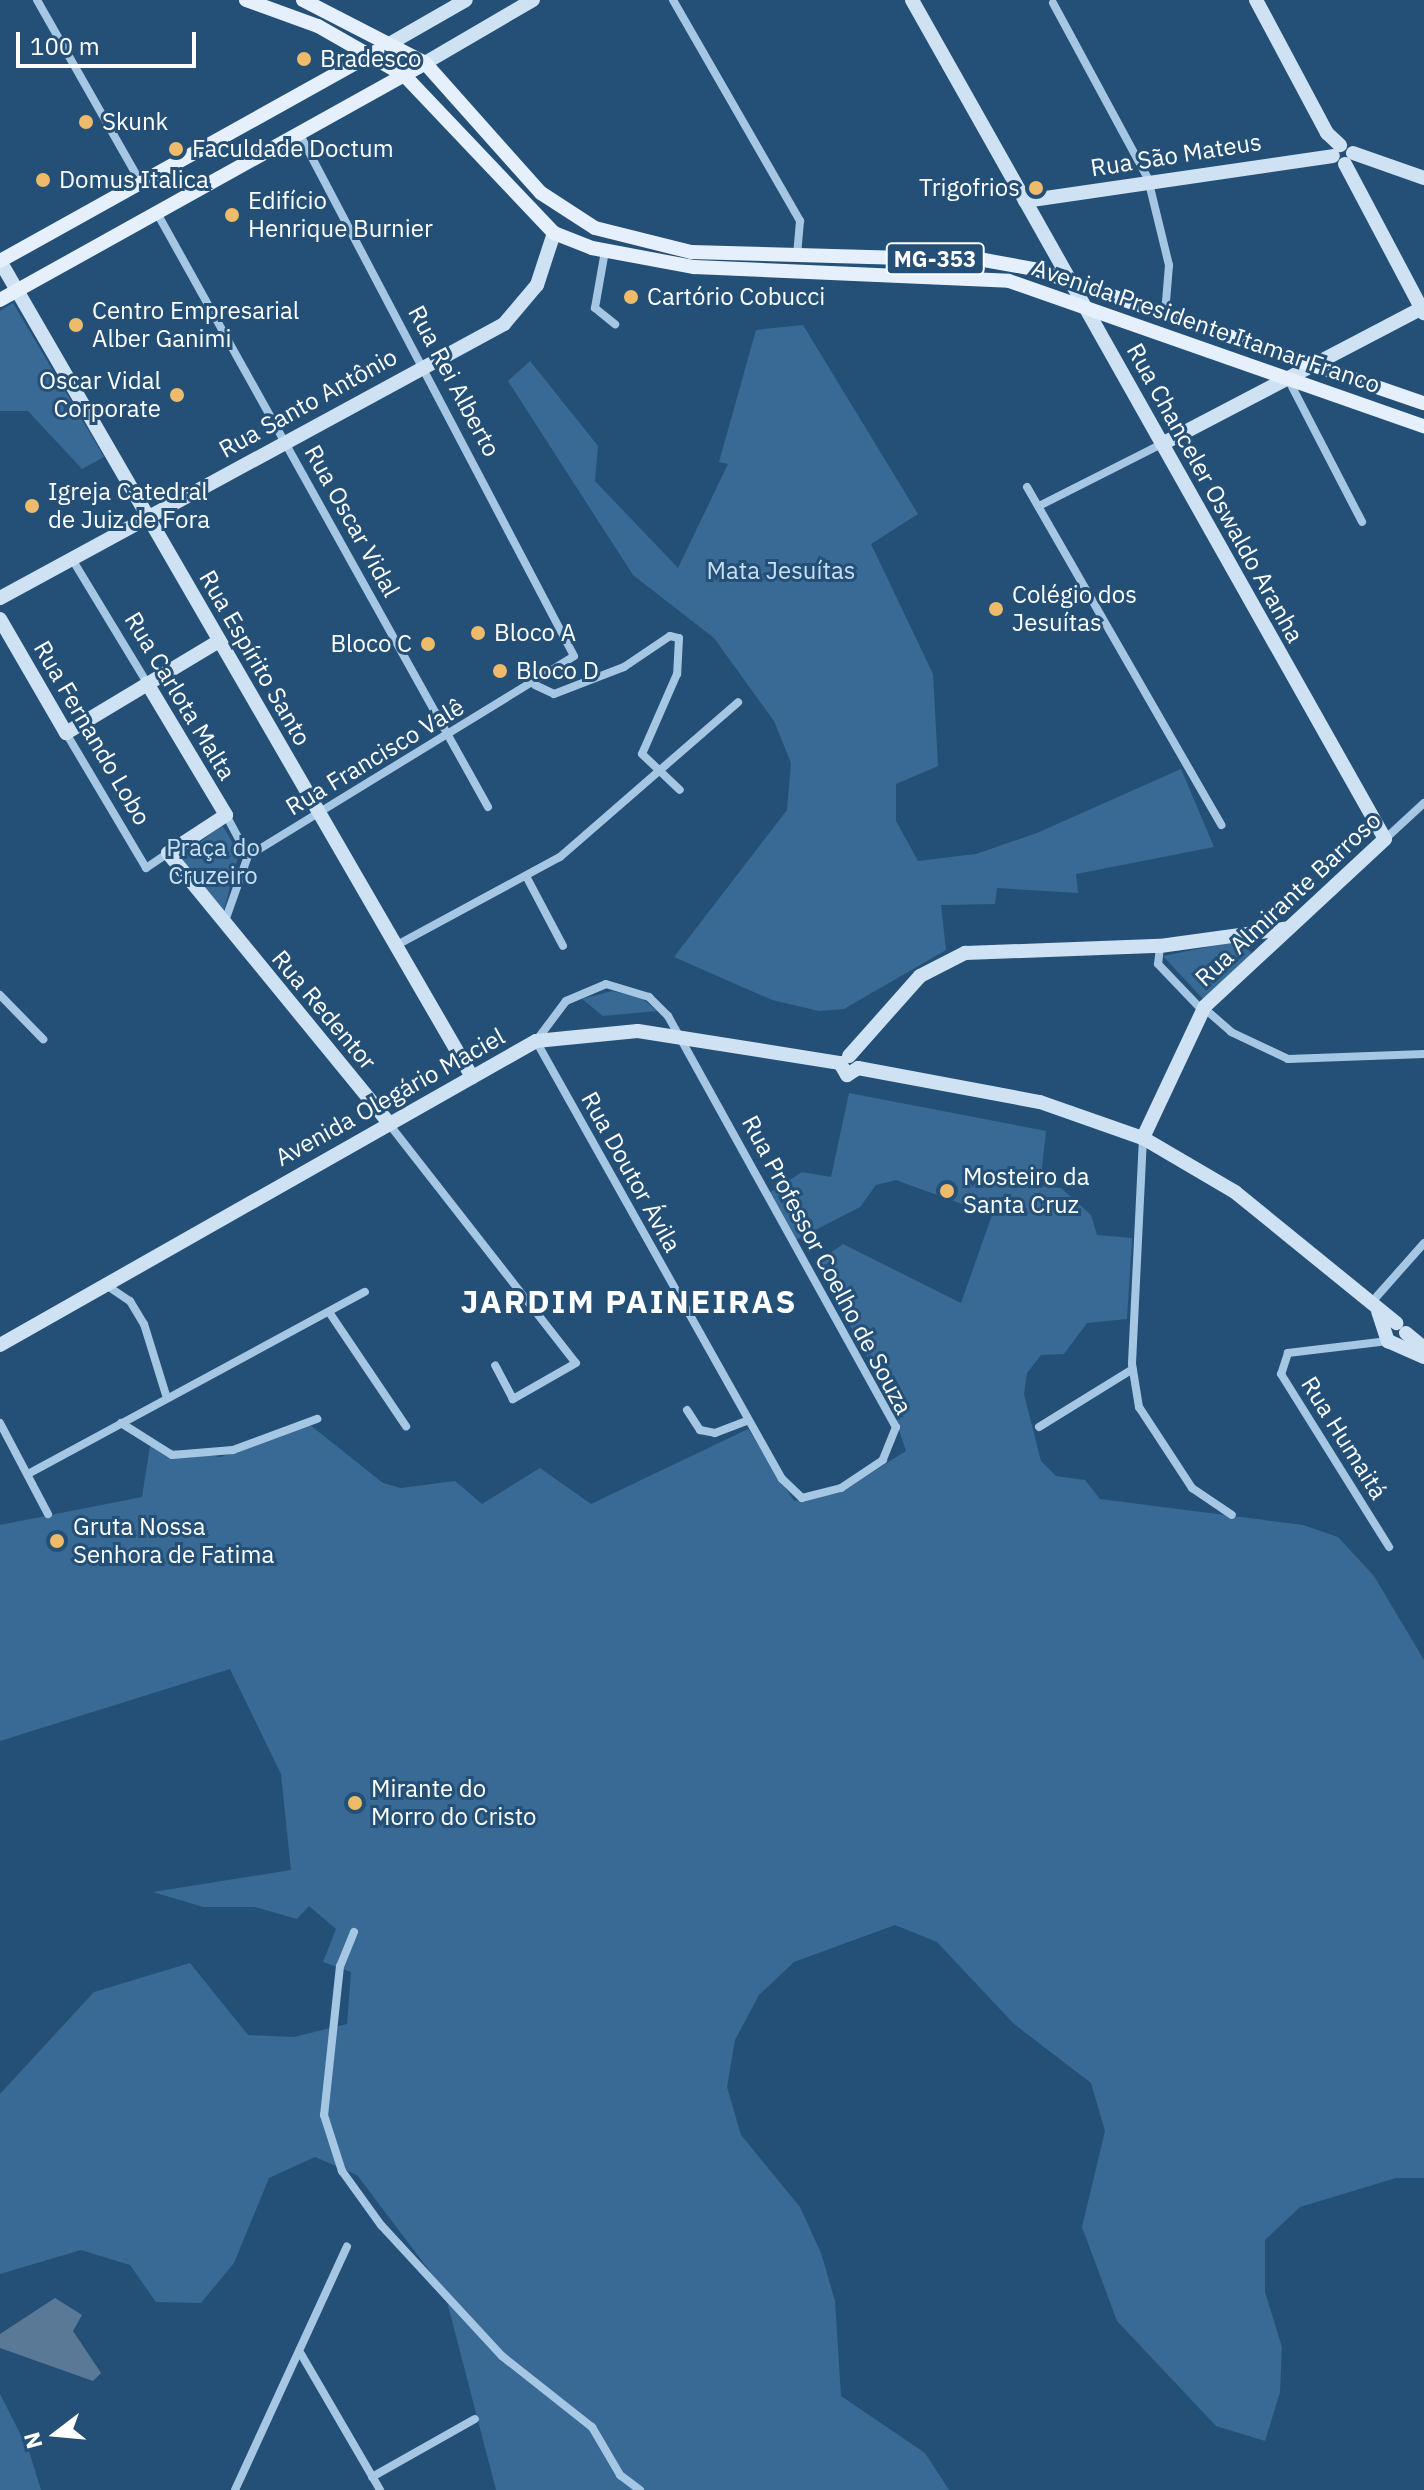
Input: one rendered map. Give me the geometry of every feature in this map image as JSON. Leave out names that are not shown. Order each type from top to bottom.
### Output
[{"type":"main road","name":"Avenida Presidente Itamar Franco","points":[[246,0],[344,39],[404,75],[554,233],[605,251],[694,267],[974,276],[1083,302],[1424,426]]},
{"type":"main road","name":"Avenida Presidente Itamar Franco","points":[[303,0],[425,63],[554,206],[595,228],[656,245],[797,257],[984,260],[1070,281],[1424,403]]},
{"type":"main road","points":[[344,39],[352,65]]},
{"type":"main road","points":[[0,261],[391,43]]},
{"type":"main road","points":[[0,300],[425,63]]},
{"type":"main road","points":[[554,233],[567,229],[656,245]]},
{"type":"main road","points":[[1315,365],[1317,388]]},
{"type":"street","points":[[37,0],[141,183]]},
{"type":"street","points":[[391,43],[466,0]]},
{"type":"street","points":[[425,63],[533,0]]},
{"type":"street","points":[[673,0],[800,221],[797,257]]},
{"type":"street","name":"Rua Chanceler Oswaldo Aranha","points":[[912,0],[1385,839]]},
{"type":"street","points":[[1039,506],[1423,310],[1343,154],[1327,133],[1256,0]]},
{"type":"street","points":[[1053,3],[1148,179],[1169,265],[1165,314]]},
{"type":"street","name":"Rua Rei Alberto","points":[[299,133],[573,647]]},
{"type":"street","points":[[1315,156],[1327,133]]},
{"type":"street","name":"Rua São Mateus","points":[[1025,201],[1148,179],[1343,154],[1424,178]]},
{"type":"street","name":"Rua Oscar Vidal","points":[[157,213],[488,807]]},
{"type":"street","name":"Rua Santo Antônio","points":[[0,598],[521,308],[554,233]]},
{"type":"street","points":[[605,251],[595,308],[615,324]]},
{"type":"street","name":"Rua Espírito Santo","points":[[0,261],[472,1077]]},
{"type":"street","points":[[1288,379],[1301,411],[1362,522]]},
{"type":"street","points":[[1301,411],[1317,388]]},
{"type":"street","points":[[1027,487],[1221,825]]},
{"type":"street","name":"Rua Carlota Malta","points":[[72,559],[248,856]]},
{"type":"street","name":"Rua Fernando Lobo","points":[[0,619],[146,868],[226,815]]},
{"type":"street","points":[[535,685],[554,694],[624,667],[670,636],[679,638],[677,674],[643,737],[642,754],[659,778],[680,790]]},
{"type":"street","points":[[66,733],[219,641]]},
{"type":"street","name":"Rua Francisco Valê","points":[[248,856],[567,667],[573,647]]},
{"type":"street","points":[[397,945],[526,876],[588,837],[659,778],[738,702]]},
{"type":"street","name":"Rua Almirante Barroso","points":[[1232,1515],[1192,1488],[1169,1458],[1139,1407],[1133,1369],[1143,1138],[1203,1008],[1424,803]]},
{"type":"street","name":"Rua Redentor","points":[[168,853],[389,1123],[576,1363],[513,1399],[495,1365]]},
{"type":"street","points":[[224,924],[248,856]]},
{"type":"street","points":[[526,876],[563,946]]},
{"type":"street","points":[[849,1062],[920,976],[950,957],[981,949],[1160,946],[1290,928]]},
{"type":"street","points":[[1246,934],[1257,944],[1256,957]]},
{"type":"street","points":[[1160,946],[1158,964],[1203,1008],[1231,1032],[1288,1059],[1424,1054]]},
{"type":"street","points":[[536,1041],[566,1001],[606,984],[649,997],[681,1040]]},
{"type":"street","points":[[0,995],[43,1039]]},
{"type":"street","name":"Avenida Olegário Maciel","points":[[0,1345],[102,1283],[536,1041],[602,1031],[849,1062],[1040,1102],[1143,1138],[1235,1192],[1374,1307],[1395,1334]]},
{"type":"street","name":"Rua Professor Coelho de Souza","points":[[681,1040],[896,1427],[883,1460],[841,1488],[802,1498],[762,1449]]},
{"type":"street","name":"Rua Doutor Ávila","points":[[536,1041],[762,1449]]},
{"type":"street","points":[[1374,1307],[1424,1243]]},
{"type":"street","points":[[102,1283],[130,1301],[144,1324],[166,1395]]},
{"type":"street","points":[[28,1474],[166,1395],[365,1292]]},
{"type":"street","points":[[329,1312],[406,1426]]},
{"type":"street","points":[[1395,1334],[1424,1348]]},
{"type":"street","points":[[1395,1334],[1424,1357]]},
{"type":"street","name":"Rua Humaitá","points":[[1389,1547],[1281,1374],[1288,1353],[1395,1334]]},
{"type":"street","points":[[1039,1427],[1133,1369]]},
{"type":"street","points":[[687,1410],[700,1430],[715,1433],[746,1421]]},
{"type":"street","points":[[121,1423],[172,1455],[233,1450],[317,1419]]},
{"type":"street","points":[[0,1423],[48,1514]]},
{"type":"street","points":[[354,1932],[340,1966],[324,2115],[342,2171],[381,2225],[502,2356],[592,2427],[620,2475],[640,2490]]},
{"type":"street","points":[[235,2490],[301,2354],[347,2246]]},
{"type":"street","points":[[301,2354],[380,2490]]},
{"type":"street","points":[[372,2477],[475,2419]]},
{"type":"green space","points":[[13,303],[104,457],[82,469],[28,411],[0,411],[0,311]]},
{"type":"green space","name":"Mata Jesuítas","points":[[803,325],[918,514],[871,544],[933,674],[938,766],[896,784],[896,821],[918,861],[976,854],[1037,833],[1181,769],[1214,847],[1076,874],[1078,893],[997,888],[995,904],[941,905],[946,950],[844,1009],[819,1011],[772,1000],[674,957],[787,810],[791,763],[774,721],[714,638],[633,575],[508,381],[530,361],[598,446],[595,481],[678,568],[728,464],[719,462],[756,330]]},
{"type":"green space","name":"Praça do Cruzeiro","points":[[222,825],[239,853],[222,917],[181,857]]},
{"type":"green space","points":[[1242,940],[1252,954],[1203,999],[1163,956]]},
{"type":"green space","points":[[612,991],[642,998],[657,1011],[603,1016],[582,999]]},
{"type":"green space","points":[[849,1093],[1046,1131],[1040,1186],[1061,1188],[1091,1215],[1097,1235],[1132,1238],[1127,1319],[1087,1323],[1064,1354],[1041,1355],[1027,1373],[1024,1394],[1041,1461],[1056,1476],[1085,1480],[1100,1499],[1303,1525],[1338,1537],[1374,1576],[1424,1660],[1424,2178],[1396,2178],[1300,2207],[1265,2240],[1265,2292],[1282,2347],[1280,2392],[1265,2441],[1216,2426],[1117,2321],[1082,2227],[1105,2131],[1091,2083],[1014,2024],[937,1942],[895,1925],[794,1962],[759,1995],[735,2040],[727,2087],[741,2135],[800,2207],[821,2253],[835,2301],[841,2396],[925,2453],[949,2490],[496,2490],[444,2290],[357,2175],[315,2157],[269,2178],[234,2263],[201,2303],[156,2302],[130,2265],[81,2250],[0,2274],[0,2094],[94,1992],[190,1963],[248,2035],[294,2037],[347,2024],[351,1972],[323,1962],[336,1929],[309,1906],[297,1919],[255,1907],[203,1907],[153,1892],[291,1870],[281,1774],[230,1669],[0,1741],[0,1525],[142,1497],[150,1446],[220,1457],[310,1425],[383,1483],[401,1488],[455,1481],[482,1504],[540,1468],[591,1504],[748,1429],[794,1501],[839,1493],[906,1451],[887,1393],[816,1263],[843,1244],[961,1303],[992,1215],[896,1180],[876,1185],[860,1207],[794,1241],[769,1193],[802,1172],[831,1177]]},
{"type":"green space","points":[[0,2394],[29,2451],[41,2490],[0,2490]]},
{"type":"shaded area","points":[[55,2298],[82,2315],[73,2331],[101,2373],[93,2381],[0,2348],[0,2334]]},
{"type":"place","name":"Bradesco","points":[[304,59]]},
{"type":"place","name":"Skunk","points":[[86,122]]},
{"type":"place","name":"Faculdade Doctum","points":[[176,149]]},
{"type":"place","name":"Domus Italica","points":[[43,180]]},
{"type":"place","name":"Trigofrios","points":[[1036,188]]},
{"type":"place","name":"Edifício Henrique Burnier","points":[[232,215]]},
{"type":"place","name":"Cartório Cobucci","points":[[631,297]]},
{"type":"place","name":"Centro Empresarial Alber Ganimi","points":[[76,325]]},
{"type":"place","name":"Oscar Vidal Corporate","points":[[177,395]]},
{"type":"place","name":"Igreja Catedral de Juiz de Fora","points":[[32,506]]},
{"type":"place","name":"Colégio dos Jesuítas","points":[[996,609]]},
{"type":"place","name":"Bloco A","points":[[478,633]]},
{"type":"place","name":"Bloco C","points":[[428,644]]},
{"type":"place","name":"Bloco D","points":[[500,671]]},
{"type":"place","name":"Mosteiro da Santa Cruz","points":[[947,1191]]},
{"type":"place","name":"Gruta Nossa Senhora de Fatima","points":[[57,1541]]},
{"type":"place","name":"Mirante do Morro do Cristo","points":[[355,1803]]},
{"type":"district","name":"JARDIM PAINEIRAS","points":[[629,1301]]}]
